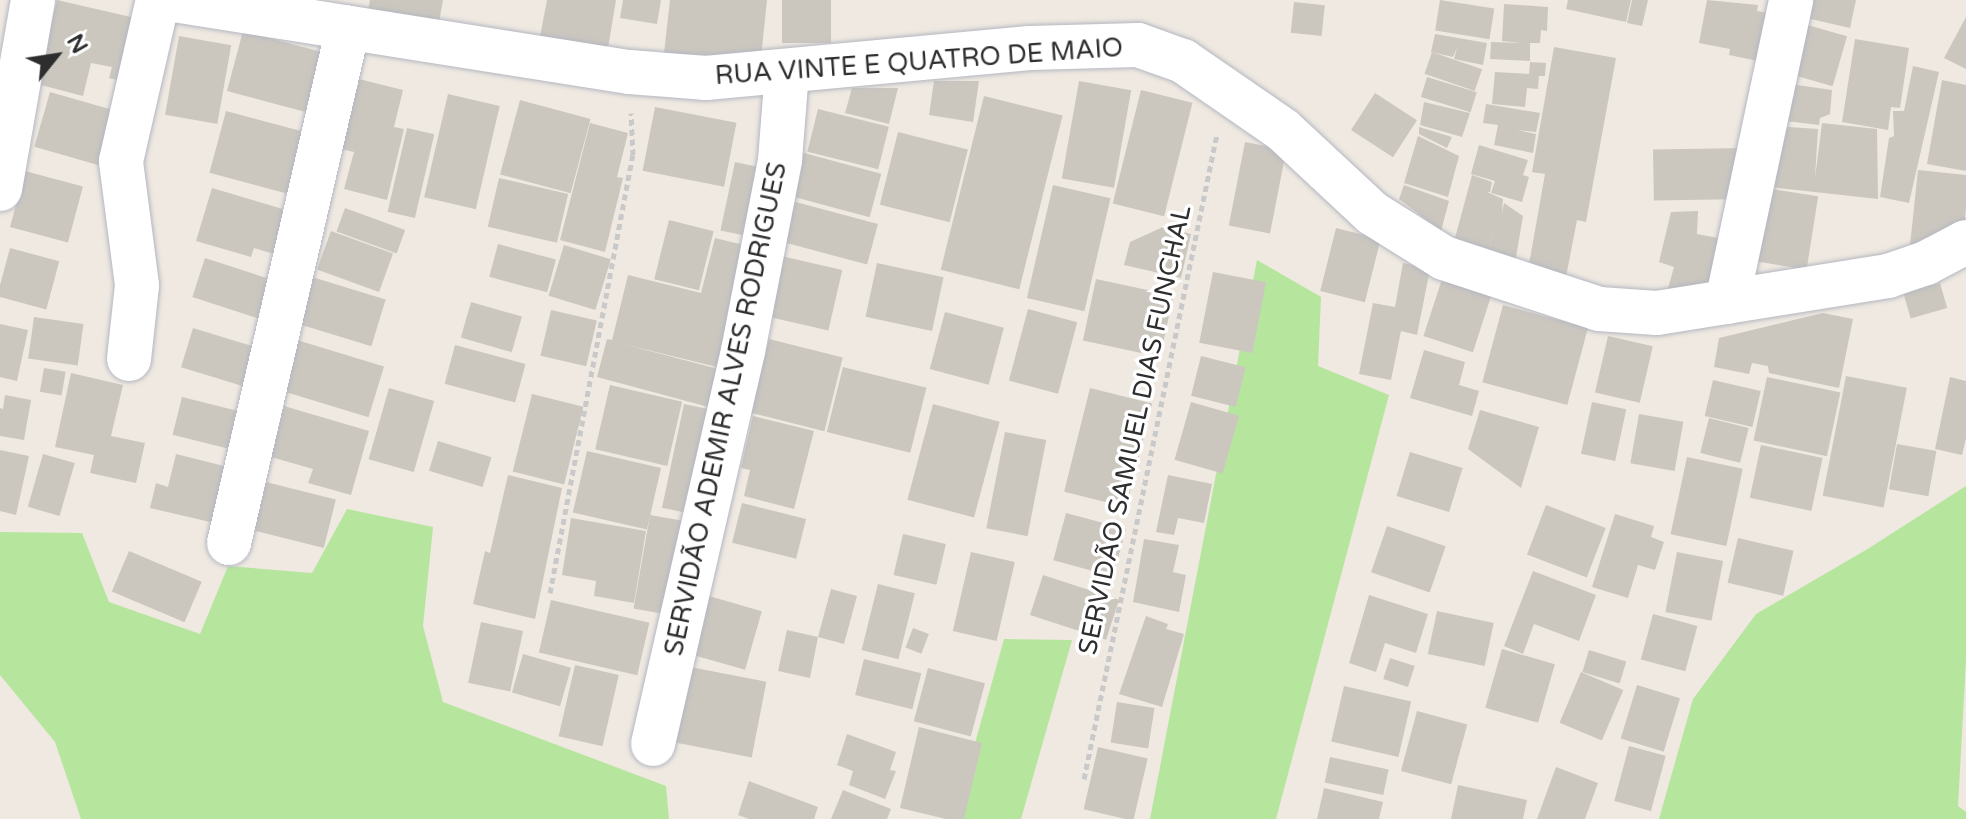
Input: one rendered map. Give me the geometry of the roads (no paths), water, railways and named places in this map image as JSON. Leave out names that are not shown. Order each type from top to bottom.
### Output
[{"type":"street","points":[[0,189],[33,0]]},
{"type":"street","points":[[129,359],[137,285],[121,161],[158,0]]},
{"type":"street","name":"RUA VINTE E QUATRO DE MAIO","points":[[174,0],[629,72],[706,78],[1030,48],[1138,45],[1183,61],[1226,90],[1283,130],[1372,213],[1444,258],[1599,309],[1657,313],[1888,276],[1926,263],[1966,242]]},
{"type":"street","points":[[1727,302],[1791,0]]},
{"type":"street","points":[[229,543],[348,28]]},
{"type":"street","name":"SERVIDÃO ADEMIR ALVES RODRIGUES","points":[[653,744],[746,337],[780,160],[787,72]]}]
